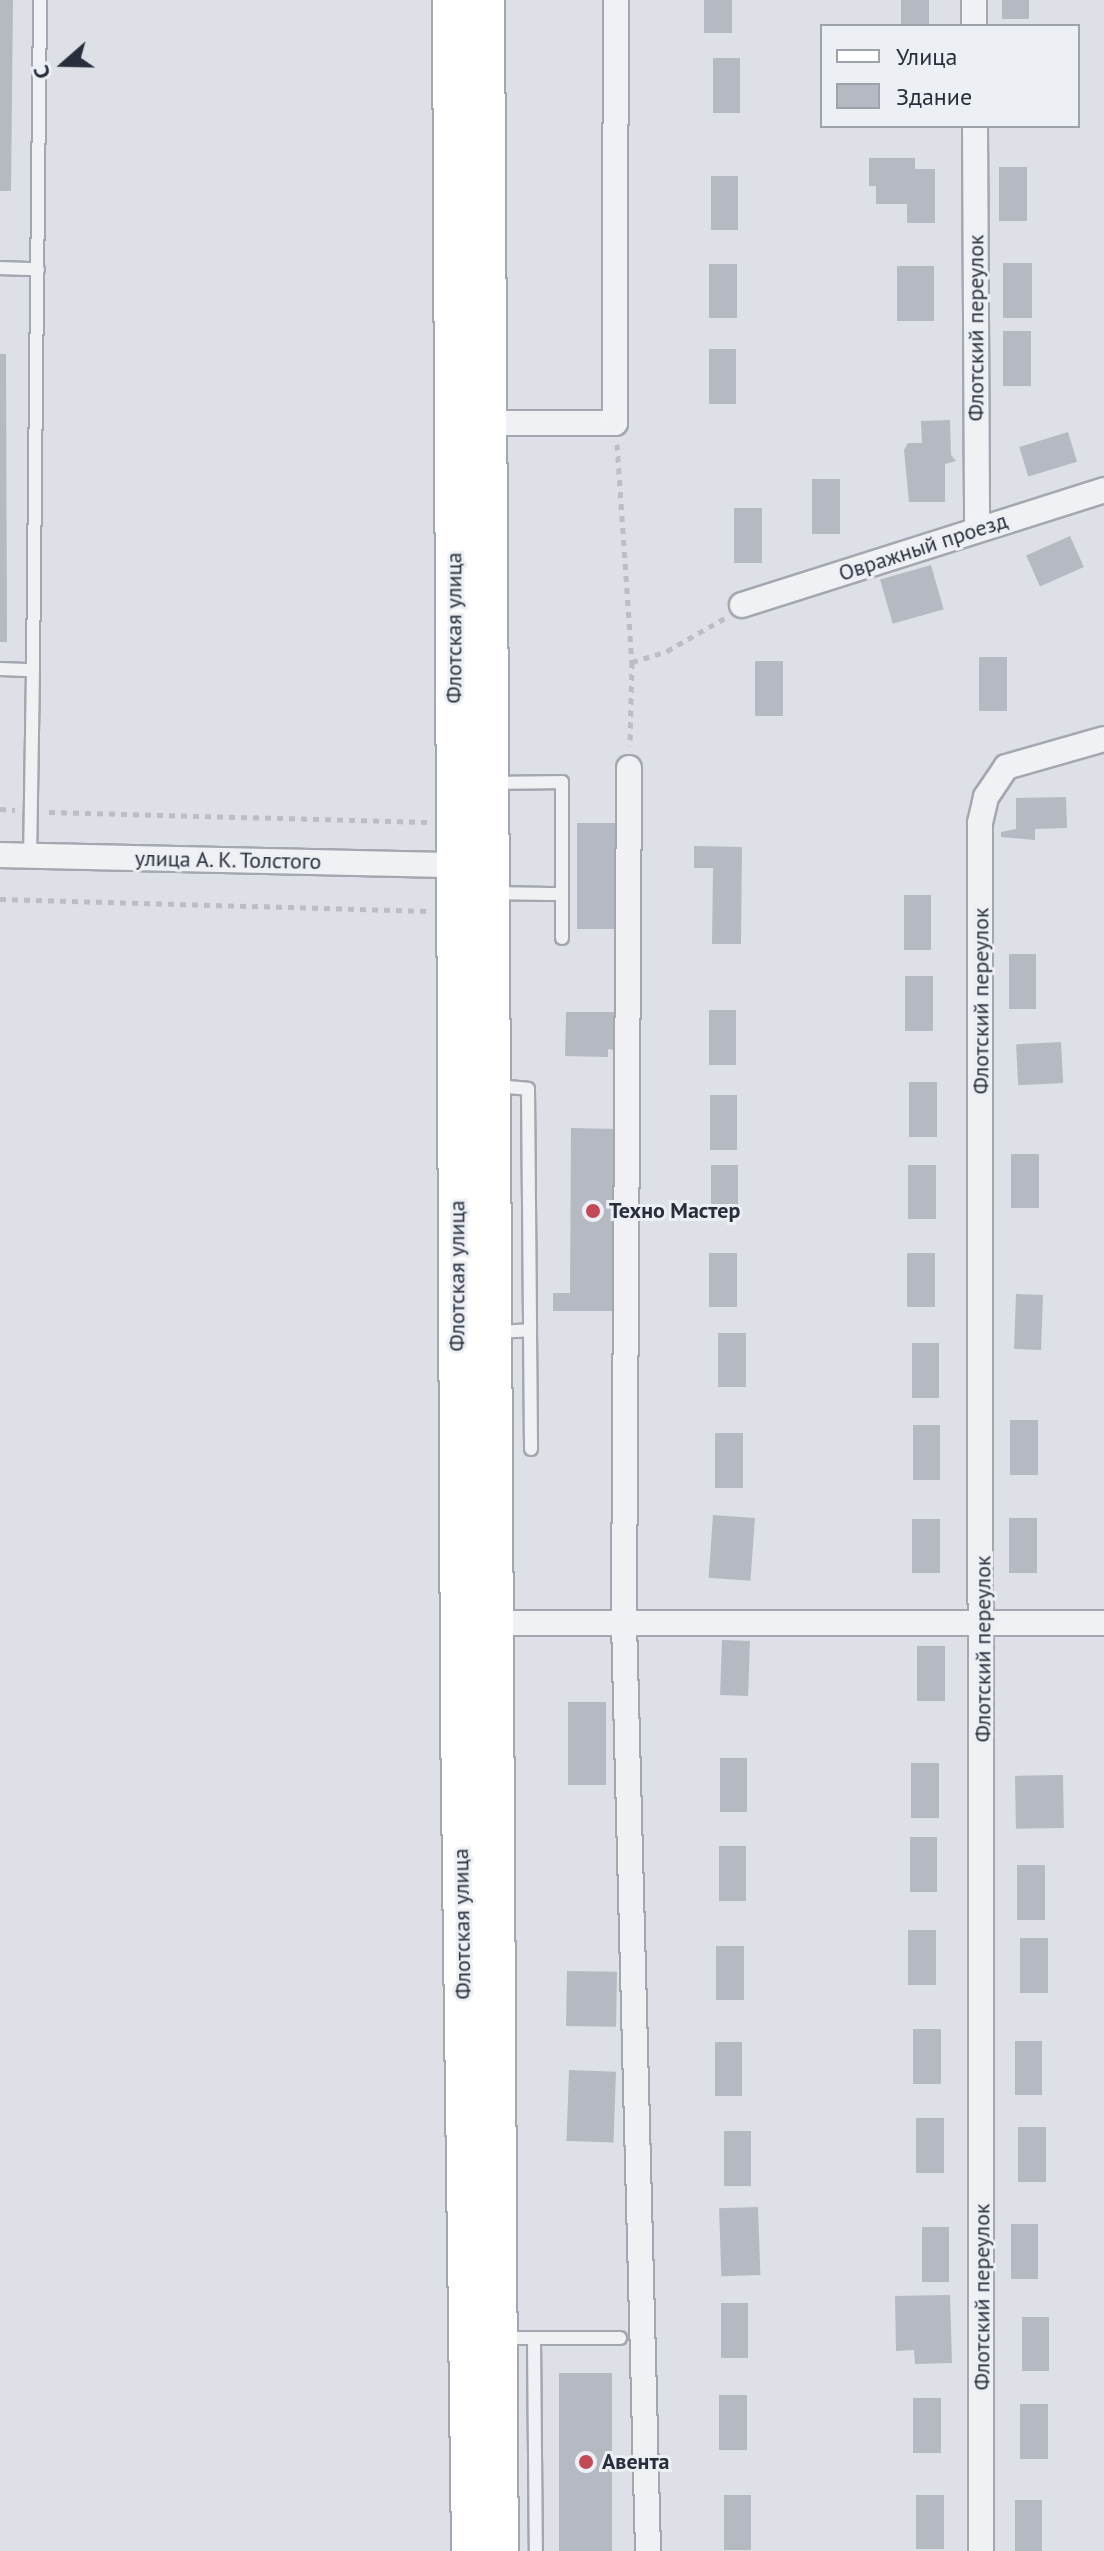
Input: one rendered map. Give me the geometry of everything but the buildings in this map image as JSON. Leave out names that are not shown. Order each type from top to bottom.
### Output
[{"type":"main road","name":"Флотская улица","points":[[452,0],[471,783],[487,893],[490,1623],[482,2339],[471,2551]]},
{"type":"main road","name":"Флотская улица","points":[[485,0],[488,423],[471,783],[456,865],[482,2339],[499,2551]]},
{"type":"street","points":[[488,423],[615,423],[616,0]]},
{"type":"street","points":[[974,0],[974,24]]},
{"type":"street","name":"Флотский переулок","points":[[975,128],[977,529]]},
{"type":"street","name":"Овражный проезд","points":[[742,605],[1104,490]]},
{"type":"street","name":"Флотский переулок","points":[[981,2551],[984,1623],[980,823],[996,777],[1017,761],[1104,739]]},
{"type":"street","points":[[629,768],[624,1622],[648,2551]]},
{"type":"street","name":"улица А. К. Толстого","points":[[0,855],[456,865]]},
{"type":"street","points":[[490,1623],[1104,1623]]},
{"type":"lane","points":[[30,855],[40,0]]},
{"type":"lane","points":[[0,268],[38,269]]},
{"type":"lane","points":[[0,669],[33,670]]},
{"type":"lane","points":[[471,783],[562,782],[562,938]]},
{"type":"lane","points":[[487,893],[561,894]]},
{"type":"lane","points":[[487,1085],[528,1089],[531,1449]]},
{"type":"lane","points":[[489,1333],[530,1330]]},
{"type":"lane","points":[[482,2339],[620,2338]]},
{"type":"lane","points":[[534,2339],[536,2551]]},
{"type":"path","points":[[615,423],[632,662],[629,768]]},
{"type":"path","points":[[632,662],[707,632],[742,605]]},
{"type":"path","points":[[0,809],[440,822]]},
{"type":"path","points":[[0,899],[441,912]]},
{"type":"place","name":"Техно Мастер","points":[[593,1211]]},
{"type":"place","name":"Авента","points":[[586,2462]]}]
